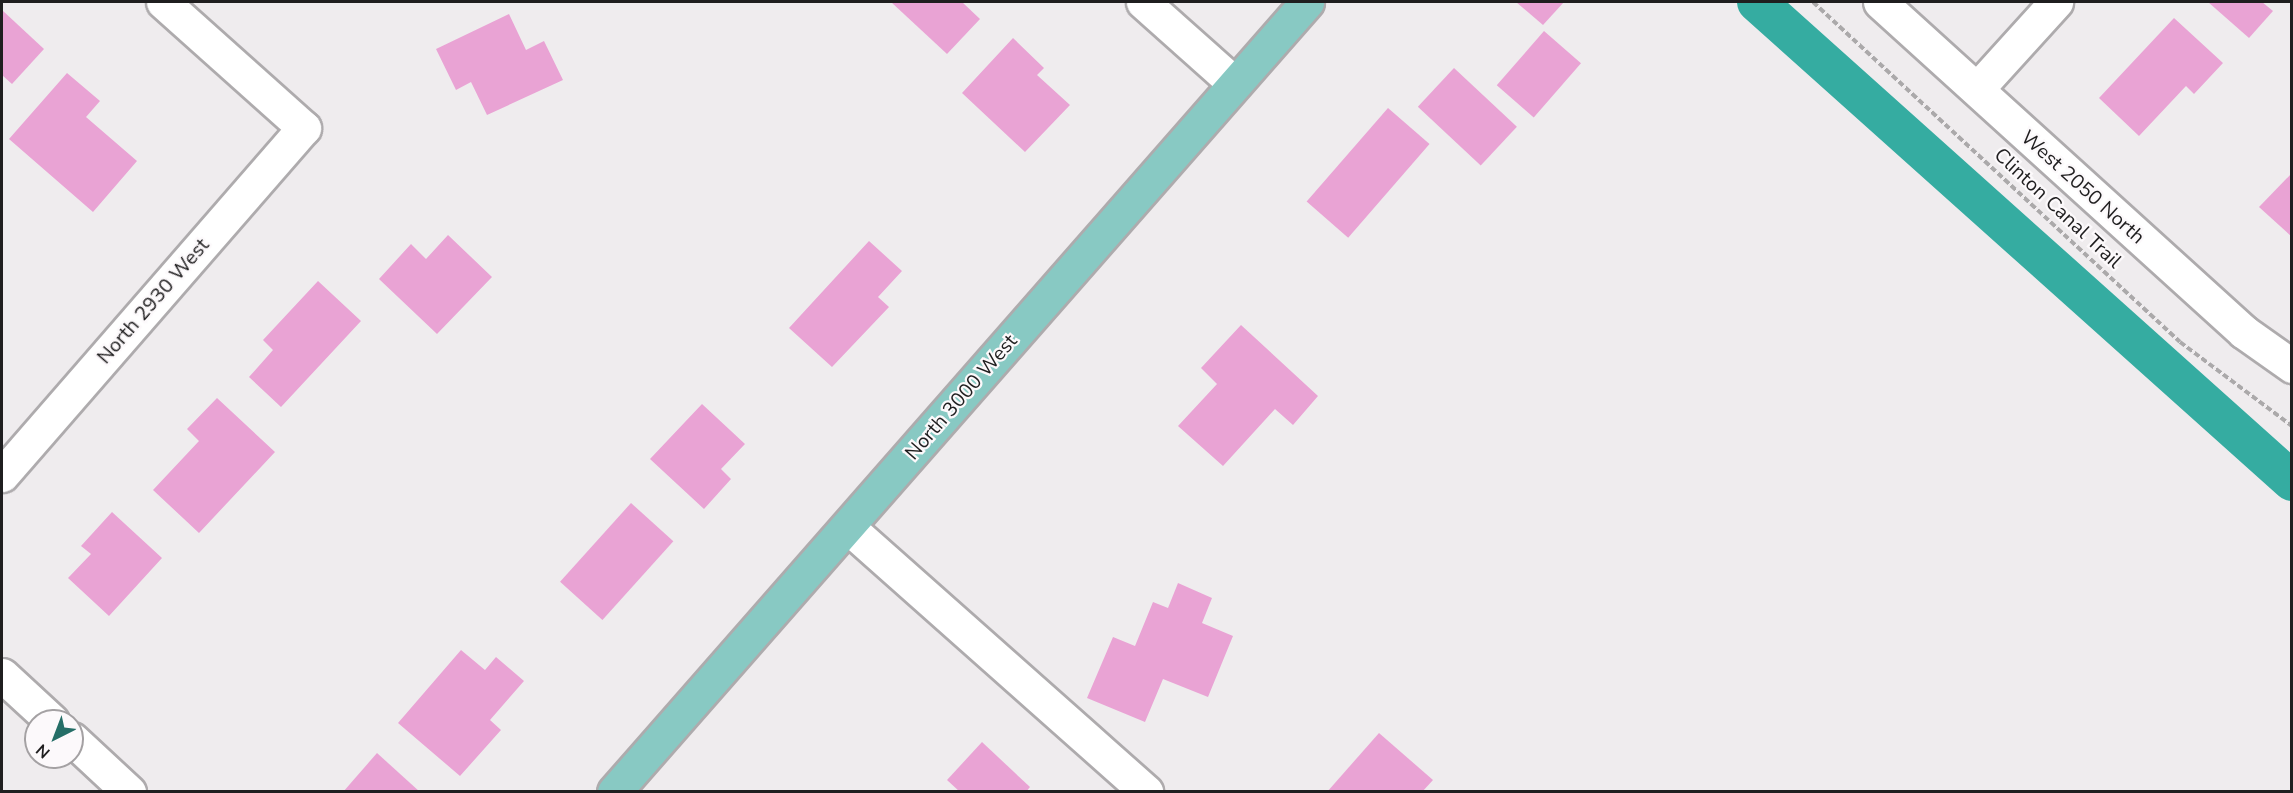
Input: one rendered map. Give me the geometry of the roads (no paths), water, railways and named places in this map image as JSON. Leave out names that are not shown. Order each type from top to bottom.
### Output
[{"type":"main road","name":"North 3000 West","points":[[614,792],[1307,2]]},
{"type":"street","name":"North 2930 West","points":[[2,475],[304,128],[163,2]]},
{"type":"street","points":[[1143,2],[1234,83]]},
{"type":"street","name":"West 2050 North","points":[[1880,2],[2244,332],[2292,366]]},
{"type":"street","points":[[1977,89],[2056,2]]},
{"type":"street","points":[[848,527],[1146,792]]},
{"type":"street","points":[[2,675],[39,709]]},
{"type":"street","points":[[84,750],[129,792]]},
{"type":"waterway","points":[[1757,2],[2292,481]]}]
